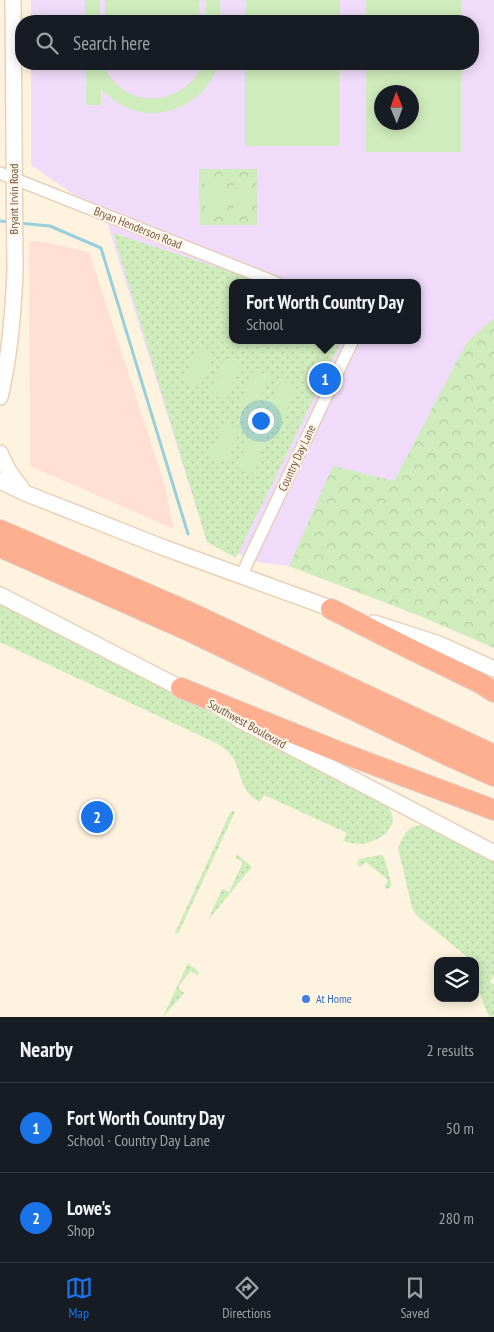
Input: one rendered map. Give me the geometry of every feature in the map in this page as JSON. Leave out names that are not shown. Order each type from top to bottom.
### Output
[{"type":"highway","points":[[0,530],[189,612],[494,755]]},
{"type":"highway","points":[[0,546],[189,632],[494,776]]},
{"type":"highway","points":[[332,609],[480,683],[494,692]]},
{"type":"highway","points":[[181,688],[494,810]]},
{"type":"main road","name":"Bryant Irvin Road","points":[[0,397],[7,370],[12,336],[14,280],[14,202],[7,176],[13,0]]},
{"type":"main road","points":[[0,453],[8,470],[25,493]]},
{"type":"main road","points":[[0,482],[162,547],[332,609],[439,644],[494,670]]},
{"type":"main road","name":"Southwest Boulevard","points":[[0,595],[494,853]]},
{"type":"street","name":"Bryan Henderson Road","points":[[7,176],[267,279]]},
{"type":"street","name":"Country Day Lane","points":[[241,576],[351,344]]},
{"type":"shaded area","points":[[31,0],[494,0],[494,648],[420,616],[289,566],[261,563],[207,542],[105,216],[31,165],[31,70],[479,70],[479,15],[31,15]]},
{"type":"shaded area","points":[[39,241],[89,252],[164,483],[174,529],[30,466],[29,242]]},
{"type":"green space","points":[[85,0],[100,0],[100,15],[85,15]]},
{"type":"green space","points":[[105,0],[199,0],[200,15],[105,15]]},
{"type":"green space","points":[[206,0],[220,0],[221,15],[206,15]]},
{"type":"green space","points":[[246,0],[340,0],[340,15],[245,15]]},
{"type":"green space","points":[[366,0],[461,0],[461,15],[366,15]]},
{"type":"green space","points":[[86,70],[107,70],[112,79],[124,90],[138,97],[153,99],[181,90],[193,79],[199,70],[216,70],[205,88],[196,97],[185,105],[173,110],[160,113],[146,113],[133,110],[112,99],[101,89],[101,105],[86,105]]},
{"type":"green space","points":[[245,70],[339,70],[339,146],[245,146]]},
{"type":"green space","points":[[366,70],[461,70],[461,152],[366,152]]},
{"type":"green space","points":[[199,169],[257,169],[257,225],[200,225]]},
{"type":"green space","points":[[205,177],[223,177],[223,215],[205,215]]},
{"type":"green space","points":[[251,177],[252,215],[234,215],[234,178]]},
{"type":"green space","points":[[113,233],[252,279],[229,279],[229,344],[340,344],[236,558],[207,542]]},
{"type":"green space","points":[[494,318],[494,648],[420,616],[289,566],[333,466],[394,481],[467,342]]},
{"type":"green space","points":[[197,348],[214,354],[200,388],[185,381]]},
{"type":"green space","points":[[224,359],[240,364],[227,399],[211,393]]},
{"type":"green space","points":[[254,369],[270,376],[256,409],[241,403]]},
{"type":"green space","points":[[280,380],[296,386],[283,420],[267,413]]},
{"type":"green space","points":[[225,423],[239,428],[227,463],[210,456]]},
{"type":"green space","points":[[251,433],[267,438],[253,473],[237,467]]},
{"type":"green space","points":[[0,602],[384,803],[390,809],[392,815],[393,821],[390,827],[387,832],[375,841],[364,844],[352,843],[343,841],[347,833],[264,795],[260,802],[253,798],[242,783],[233,758],[218,744],[0,642]]},
{"type":"green space","points":[[235,812],[178,934],[175,933],[230,813]]},
{"type":"green space","points":[[425,825],[494,861],[494,976],[490,982],[494,985],[494,1017],[490,1017],[479,990],[479,957],[467,957],[417,916],[412,908],[398,848],[404,836],[412,827]]},
{"type":"green space","points":[[237,854],[252,867],[208,920],[222,889],[229,892],[243,862],[236,858]]},
{"type":"green space","points":[[382,855],[391,881],[391,886],[386,889],[384,887],[388,880],[366,862],[360,867],[357,864],[359,859]]},
{"type":"green space","points":[[188,963],[199,974],[197,975],[191,971],[178,987],[184,993],[163,1017]]},
{"type":"waterway","points":[[0,221],[9,222]]},
{"type":"waterway","points":[[18,223],[50,226],[101,248],[188,534]]},
{"type":"place","name":"Fort Worth Country Day","points":[[325,379]]},
{"type":"place","name":"Lowe's","points":[[97,817]]},
{"type":"place","name":"At Home","points":[[306,999]]}]
